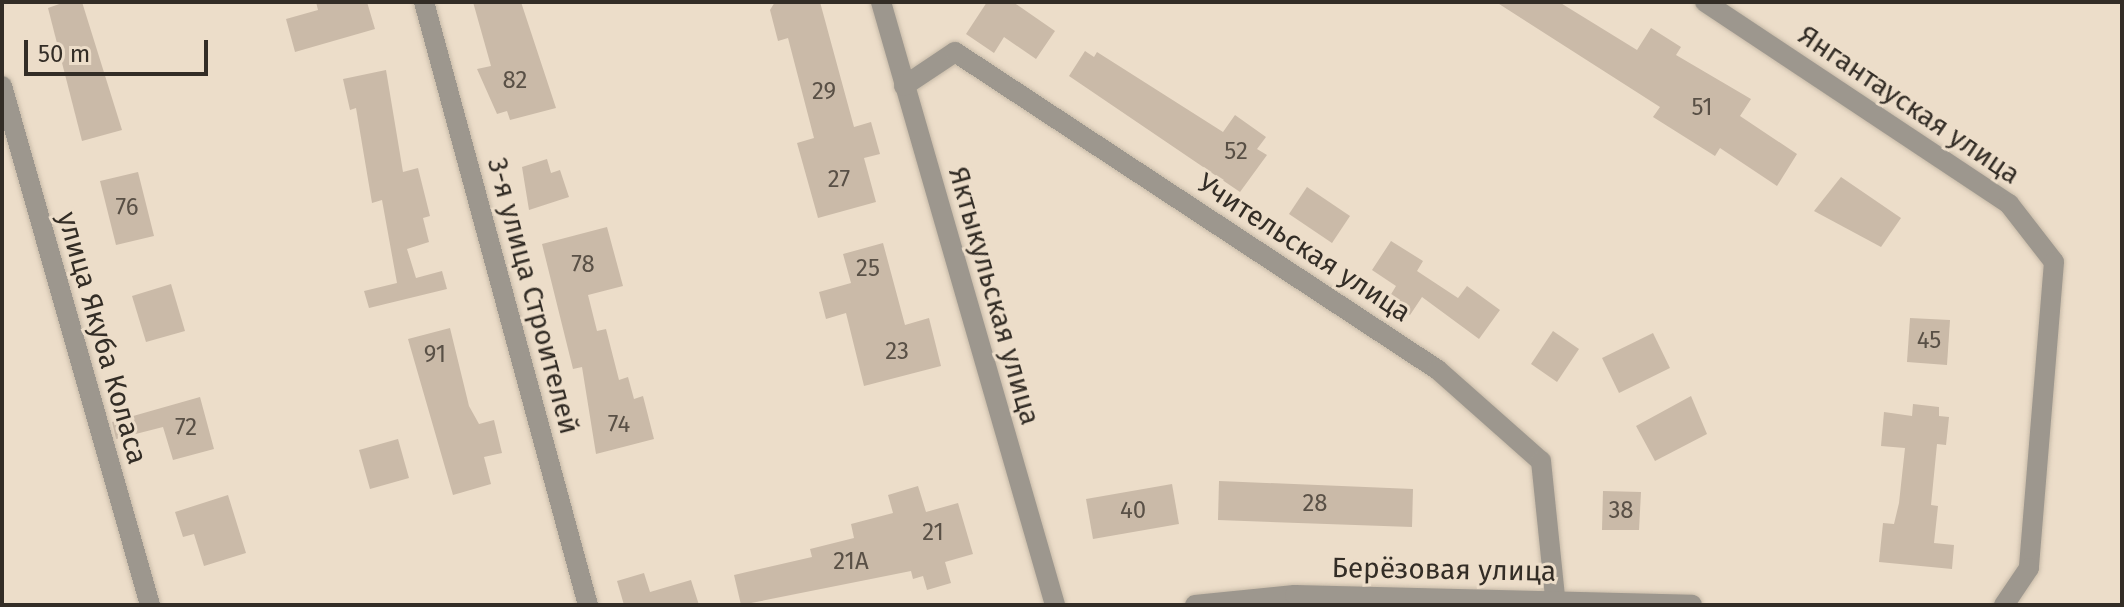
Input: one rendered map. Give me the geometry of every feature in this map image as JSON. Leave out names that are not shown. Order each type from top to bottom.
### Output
[{"type":"street","name":"3-я улица Строителей","points":[[424,2],[588,605]]},
{"type":"street","name":"Яктыкульская улица","points":[[881,2],[1055,605]]},
{"type":"street","name":"Янгантауская улица","points":[[1705,2],[2009,204],[2054,262],[2029,568],[2004,605]]},
{"type":"street","name":"Учительская улица","points":[[904,86],[955,52],[1438,370],[1541,461],[1556,602]]},
{"type":"street","name":"улица Якуба Коласа","points":[[2,86],[150,605]]},
{"type":"street","name":"Берёзовая улица","points":[[1195,605],[1295,595],[1692,605]]},
{"type":"building","points":[[65,2],[82,2],[122,130],[82,141],[48,8]]},
{"type":"building","points":[[316,2],[367,2],[375,29],[295,52],[286,19],[318,10]]},
{"type":"building","points":[[473,2],[521,2],[556,108],[510,120],[507,111],[497,114],[477,69],[491,66]]},
{"type":"building","points":[[775,2],[820,2],[854,127],[871,122],[880,154],[864,158],[876,202],[818,218],[797,143],[814,138],[788,38],[778,41],[770,10]]},
{"type":"building","points":[[987,2],[1013,2],[1055,31],[1036,59],[1004,37],[994,53],[966,34]]},
{"type":"building","points":[[1496,2],[1559,2],[1637,50],[1651,28],[1681,47],[1676,55],[1751,99],[1740,116],[1797,154],[1777,186],[1720,148],[1715,156],[1653,117],[1660,107]]},
{"type":"building","points":[[1085,51],[1094,57],[1097,52],[1223,132],[1235,115],[1266,137],[1257,149],[1267,155],[1240,192],[1069,76]]},
{"type":"building","points":[[386,70],[403,172],[418,168],[430,216],[423,218],[429,242],[407,249],[416,278],[442,271],[447,289],[369,308],[364,291],[397,283],[382,200],[372,203],[356,108],[350,110],[343,79]]},
{"type":"building","points":[[547,159],[551,173],[560,170],[569,197],[529,210],[522,167]]},
{"type":"building","points":[[138,172],[154,236],[116,245],[100,181]]},
{"type":"building","points":[[1841,177],[1901,218],[1881,247],[1814,211]]},
{"type":"building","points":[[1307,187],[1350,216],[1332,243],[1289,214]]},
{"type":"building","points":[[607,227],[623,286],[588,295],[597,331],[606,329],[619,380],[628,377],[634,399],[643,396],[654,439],[596,454],[582,367],[573,369],[542,244]]},
{"type":"building","points":[[1391,241],[1423,261],[1417,271],[1458,298],[1467,286],[1500,310],[1479,339],[1422,297],[1410,315],[1387,301],[1396,286],[1372,270]]},
{"type":"building","points":[[883,243],[905,325],[929,318],[941,366],[864,386],[846,313],[826,319],[819,292],[851,283],[843,254]]},
{"type":"building","points":[[171,284],[185,331],[146,342],[132,296]]},
{"type":"building","points":[[1910,318],[1950,320],[1947,365],[1907,362]]},
{"type":"building","points":[[450,328],[469,406],[479,424],[494,420],[502,453],[484,457],[491,484],[453,495],[408,339]]},
{"type":"building","points":[[1553,331],[1579,349],[1557,382],[1531,364]]},
{"type":"building","points":[[1653,333],[1670,368],[1619,393],[1602,358]]},
{"type":"building","points":[[1691,396],[1707,434],[1655,461],[1636,426]]},
{"type":"building","points":[[200,397],[214,449],[173,460],[163,427],[116,439],[112,422]]},
{"type":"building","points":[[1913,404],[1939,407],[1939,416],[1949,417],[1946,445],[1937,444],[1931,505],[1938,506],[1934,543],[1954,545],[1952,569],[1879,562],[1883,523],[1894,524],[1899,503],[1905,448],[1881,446],[1884,412],[1912,416]]},
{"type":"building","points":[[398,439],[409,478],[370,489],[359,450]]},
{"type":"building","points":[[1219,481],[1413,489],[1412,527],[1218,520]]},
{"type":"building","points":[[1172,484],[1179,524],[1093,539],[1086,499]]},
{"type":"building","points":[[918,486],[926,512],[958,503],[973,554],[945,562],[951,583],[927,590],[923,576],[913,579],[911,571],[741,605],[734,575],[812,557],[810,549],[854,538],[851,524],[893,513],[888,495]]},
{"type":"building","points":[[1603,491],[1641,492],[1639,530],[1602,530]]},
{"type":"building","points":[[228,495],[246,553],[204,566],[194,534],[183,537],[175,512]]},
{"type":"building","points":[[644,573],[650,592],[691,580],[699,605],[624,605],[617,581]]}]
